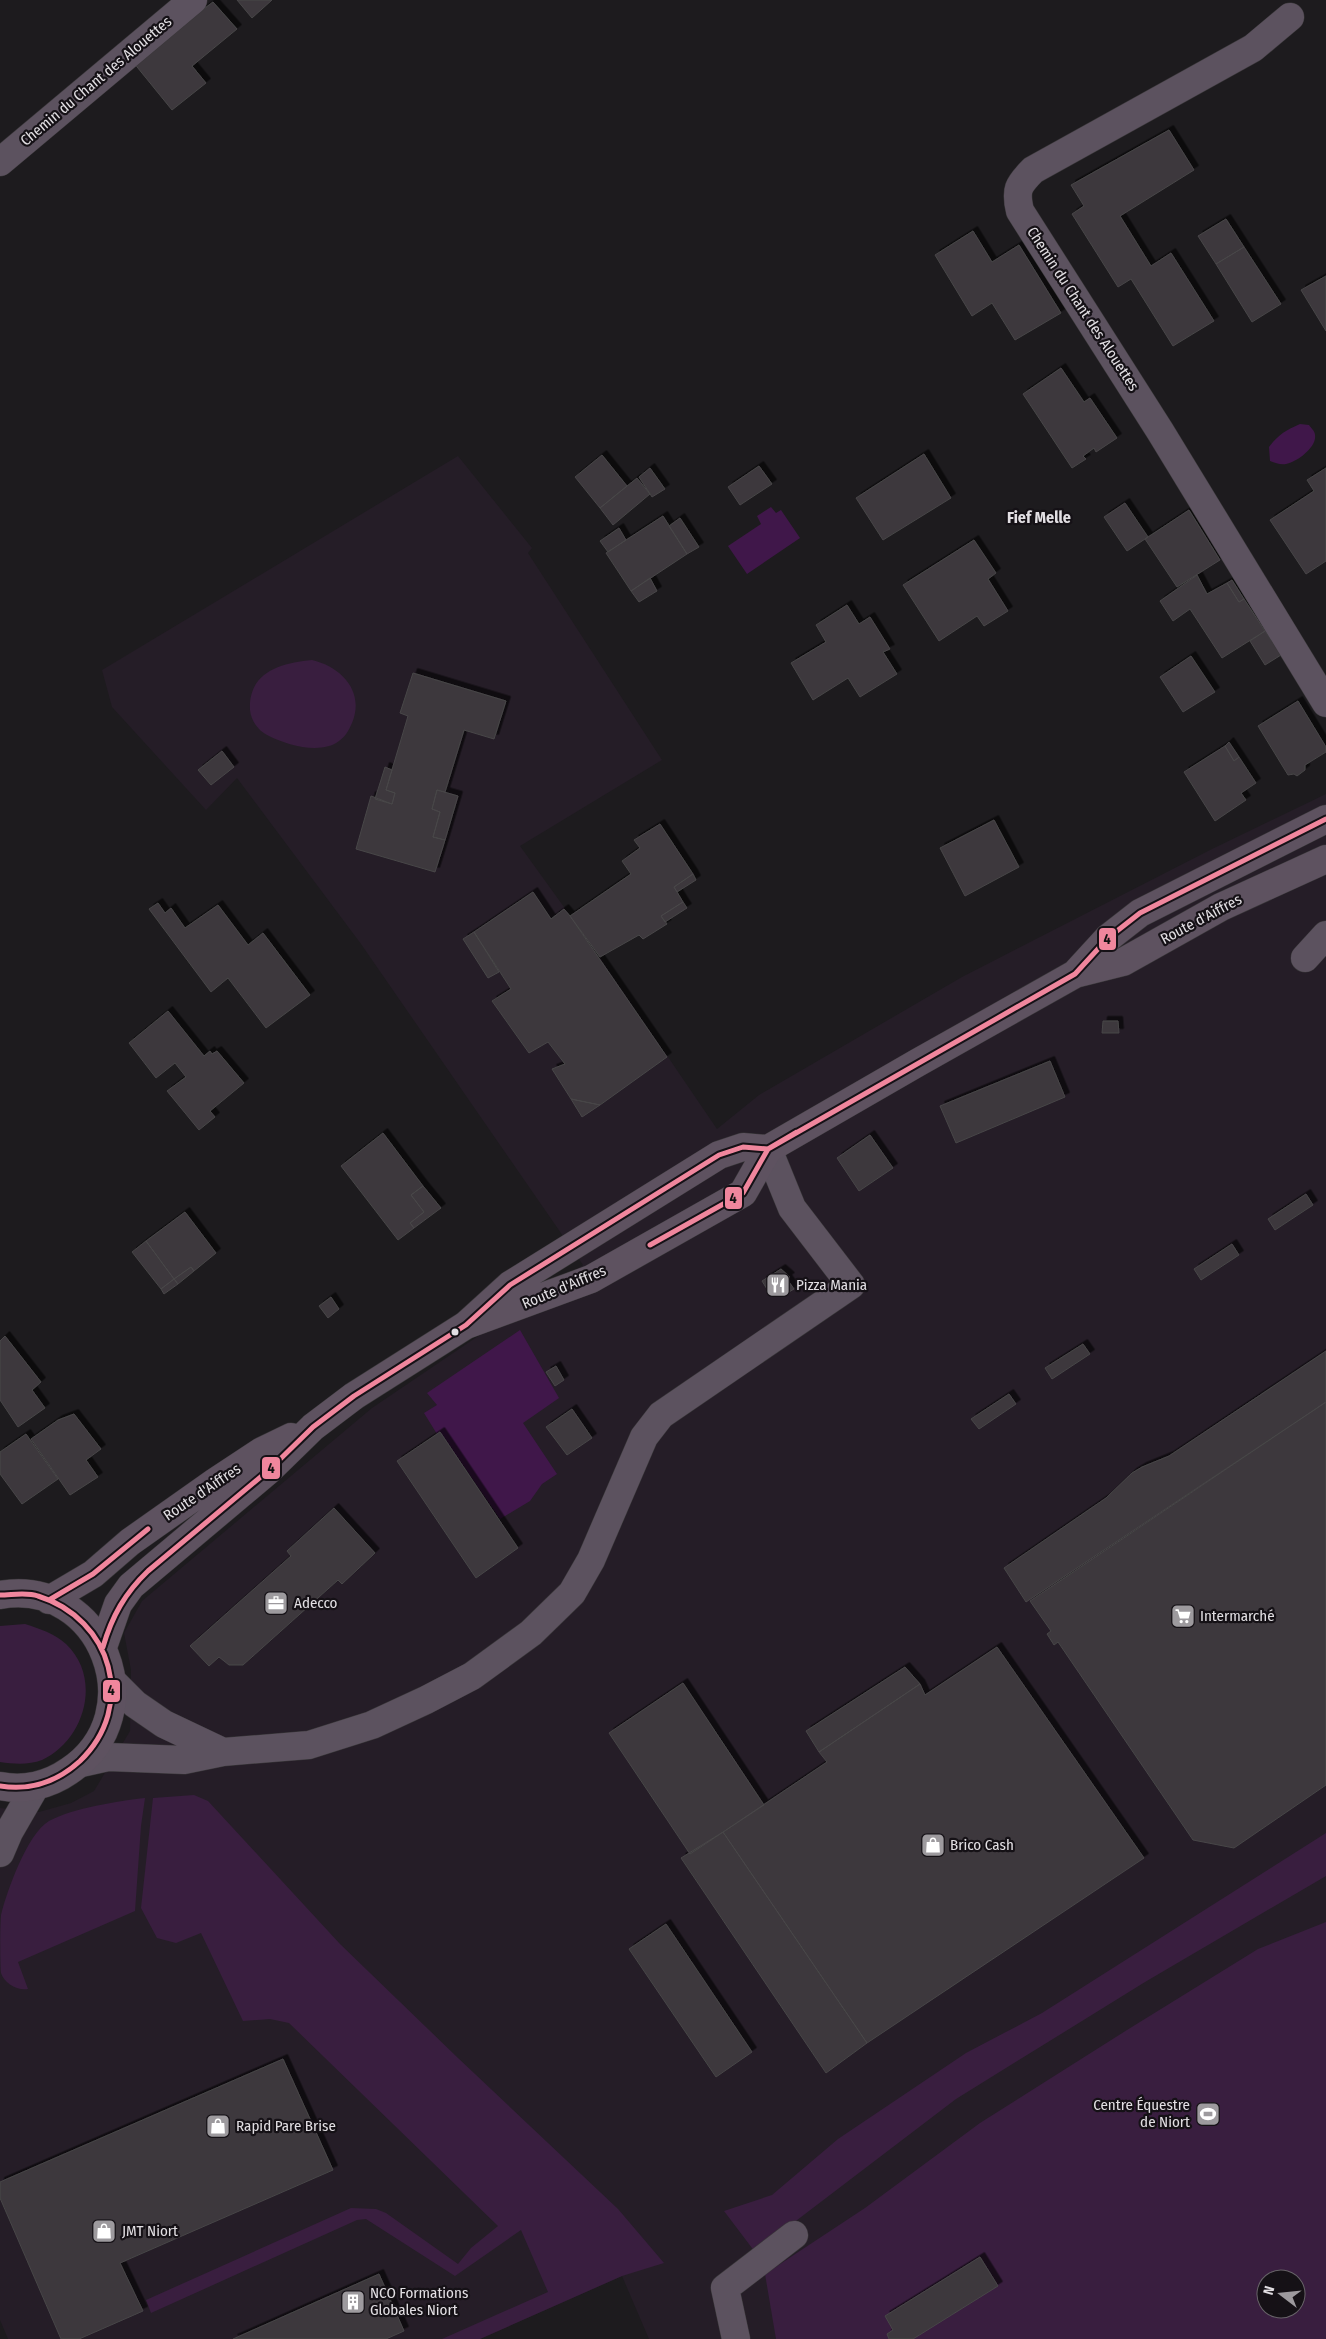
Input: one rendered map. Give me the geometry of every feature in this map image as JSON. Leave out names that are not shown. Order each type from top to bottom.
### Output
[{"type":"main road","name":"Route d'Aiffres","points":[[1075,974],[1108,938],[1140,913],[1326,819]]},
{"type":"main road","name":"Route d'Aiffres","points":[[466,1325],[590,1279],[743,1193],[768,1149],[1075,974],[1123,962],[1221,907],[1326,859]]},
{"type":"main road","name":"Route d'Aiffres","points":[[103,1648],[118,1604],[132,1586],[269,1470],[313,1427],[354,1396],[466,1325],[510,1285],[719,1155],[743,1147],[768,1149]]},
{"type":"main road","name":"Route d'Aiffres","points":[[49,1600],[93,1574],[130,1542],[262,1451],[313,1427]]},
{"type":"main road","points":[[0,1596],[27,1595],[49,1600],[71,1611],[89,1627],[103,1648],[110,1665],[113,1682],[112,1705],[106,1726],[96,1746],[81,1763],[60,1778],[35,1787],[10,1788],[0,1786]]},
{"type":"street","name":"Chemin du Chant des Alouettes","points":[[0,162],[193,0]]},
{"type":"street","name":"Chemin du Chant des Alouettes","points":[[1290,17],[1253,48],[1033,170],[1020,183],[1017,198],[1020,211],[1160,431],[1326,703]]},
{"type":"street","points":[[1305,958],[1326,934]]},
{"type":"street","points":[[81,1763],[108,1757],[184,1760],[224,1752],[309,1746],[372,1725],[426,1700],[472,1676],[531,1633],[572,1593],[590,1560],[644,1437],[661,1415],[851,1285],[792,1208],[768,1149]]},
{"type":"street","points":[[113,1682],[135,1704],[164,1724],[224,1752]]},
{"type":"street","points":[[0,1853],[9,1832],[35,1787]]},
{"type":"street","points":[[736,2339],[725,2288],[794,2235]]},
{"type":"shaded area","points":[[1300,424],[1309,425],[1314,432],[1315,440],[1310,449],[1290,463],[1278,464],[1270,461],[1269,447],[1272,443],[1283,433]]},
{"type":"shaded area","points":[[458,456],[532,548],[528,553],[662,760],[520,846],[600,957],[717,1129],[759,1095],[962,977],[1212,849],[1326,794],[1326,2339],[649,2339],[622,2276],[480,2339],[8,2339],[0,2320],[0,1808],[39,1812],[71,1803],[94,1791],[130,1731],[131,1670],[124,1633],[142,1601],[372,1408],[583,1265],[361,944],[237,778],[206,810],[112,707],[102,670]]},
{"type":"shaded area","points":[[771,507],[776,513],[781,510],[800,538],[747,574],[728,546],[761,524],[757,516]]},
{"type":"shaded area","points":[[312,660],[333,668],[341,675],[353,691],[355,701],[355,712],[347,733],[332,745],[314,748],[294,745],[265,734],[254,722],[250,710],[254,687],[261,678],[278,667]]},
{"type":"shaded area","points":[[520,1330],[559,1398],[523,1423],[557,1474],[542,1484],[530,1501],[500,1519],[440,1432],[437,1434],[424,1413],[437,1405],[427,1393]]},
{"type":"shaded area","points":[[25,1624],[47,1632],[66,1644],[77,1658],[84,1674],[86,1691],[84,1708],[78,1724],[69,1739],[57,1751],[42,1760],[16,1764],[0,1762],[0,1626]]},
{"type":"shaded area","points":[[194,1795],[208,1801],[340,1944],[618,2209],[664,2263],[622,2276],[480,2339],[442,2339],[548,2292],[521,2230],[455,2276],[366,2219],[357,2220],[151,2313],[146,2300],[351,2208],[376,2209],[386,2213],[458,2264],[471,2248],[498,2226],[289,2023],[270,2019],[243,2021],[201,1933],[176,1943],[157,1938],[141,1908],[153,1798]]},
{"type":"shaded area","points":[[145,1798],[141,1826],[135,1911],[18,1962],[28,1989],[20,1989],[8,1983],[1,1973],[1,1915],[13,1878],[33,1838],[49,1821],[70,1812]]},
{"type":"shaded area","points":[[1326,1833],[1326,1876],[1145,1982],[956,2099],[755,2252],[724,2211],[772,2195],[838,2139],[966,2053],[1042,2013]]},
{"type":"shaded area","name":"Centre Équestre de Niort","points":[[1326,1922],[1326,2339],[776,2339],[765,2274],[865,2208],[980,2123],[1258,1949]]},
{"type":"building","points":[[237,0],[272,0],[252,18]]},
{"type":"building","points":[[213,2],[237,29],[192,66],[206,83],[172,110],[133,62]]},
{"type":"building","points":[[1169,130],[1194,170],[1120,216],[1151,266],[1171,253],[1214,321],[1173,346],[1131,279],[1118,287],[1072,214],[1084,206],[1071,185]]},
{"type":"building","points":[[1226,219],[1244,247],[1216,264],[1198,236]]},
{"type":"building","points":[[973,231],[992,262],[1019,245],[1061,313],[1015,340],[992,303],[972,316],[935,255]]},
{"type":"building","points":[[1244,247],[1281,304],[1252,322],[1216,264]]},
{"type":"building","points":[[1326,276],[1326,331],[1301,290]]},
{"type":"building","points":[[1061,368],[1084,402],[1090,398],[1117,438],[1096,452],[1094,448],[1083,456],[1086,459],[1072,468],[1023,394]]},
{"type":"building","points":[[924,454],[951,498],[883,540],[856,498]]},
{"type":"building","points":[[602,455],[627,486],[600,508],[575,477]]},
{"type":"building","points":[[759,466],[772,484],[740,505],[728,487]]},
{"type":"building","points":[[650,468],[665,489],[652,497],[639,477]]},
{"type":"building","points":[[1326,468],[1326,561],[1306,574],[1270,520],[1314,491],[1307,480]]},
{"type":"building","points":[[637,478],[650,494],[613,525],[600,508]]},
{"type":"building","points":[[1125,503],[1148,537],[1127,551],[1104,517]]},
{"type":"building","points":[[1189,510],[1220,560],[1177,587],[1145,539]]},
{"type":"building","points":[[663,516],[687,554],[631,591],[606,553]]},
{"type":"building","points":[[680,518],[699,547],[687,554],[669,526]]},
{"type":"building","points":[[619,528],[626,540],[608,552],[600,541]]},
{"type":"building","points":[[974,540],[996,573],[988,579],[1008,611],[984,626],[977,616],[939,641],[903,585]]},
{"type":"building","points":[[1197,575],[1207,594],[1227,583],[1239,602],[1244,599],[1265,631],[1222,658],[1190,609],[1173,621],[1160,601]]},
{"type":"building","points":[[650,578],[657,591],[639,602],[631,591]]},
{"type":"building","points":[[1232,580],[1244,599],[1239,602],[1227,583]]},
{"type":"building","points":[[847,605],[859,624],[870,617],[890,649],[883,652],[897,674],[860,697],[848,678],[813,700],[791,663],[826,642],[816,625]]},
{"type":"building","points":[[1265,631],[1281,655],[1265,665],[1250,641]]},
{"type":"building","points":[[1191,656],[1215,692],[1183,712],[1160,677]]},
{"type":"building","points":[[413,673],[506,701],[494,739],[464,730],[445,792],[437,790],[432,809],[440,812],[433,837],[445,840],[435,872],[356,849],[371,796],[392,804],[395,793],[386,790],[408,716],[400,713]]},
{"type":"building","points":[[1298,701],[1326,747],[1326,752],[1305,765],[1305,770],[1297,776],[1294,774],[1288,775],[1258,726]]},
{"type":"building","points":[[1229,742],[1239,757],[1234,761],[1225,746]]},
{"type":"building","points":[[1225,746],[1234,761],[1239,757],[1256,783],[1241,793],[1246,800],[1215,821],[1184,772]]},
{"type":"building","points":[[222,751],[234,767],[211,785],[198,770]]},
{"type":"building","points":[[385,767],[392,770],[386,790],[395,793],[392,804],[375,799]]},
{"type":"building","points":[[437,790],[458,796],[445,840],[433,837],[440,812],[432,809]]},
{"type":"building","points":[[994,820],[1019,867],[965,896],[940,848]]},
{"type":"building","points":[[660,824],[693,874],[674,887],[683,902],[661,916],[667,924],[643,939],[639,935],[600,957],[570,916],[631,874],[622,861],[640,848],[634,840]]},
{"type":"building","points":[[693,874],[696,880],[677,892],[674,887]]},
{"type":"building","points":[[533,892],[551,919],[564,909],[570,916],[667,1057],[600,1105],[571,1099],[552,1069],[565,1064],[548,1042],[529,1053],[492,1001],[511,989],[474,932]]},
{"type":"building","points":[[683,902],[687,908],[665,922],[661,916]]},
{"type":"building","points":[[158,903],[165,913],[171,908],[185,928],[218,905],[248,945],[263,933],[310,995],[266,1028],[228,978],[211,992],[149,909]]},
{"type":"building","points":[[474,932],[499,972],[488,978],[463,939]]},
{"type":"building","points":[[168,1011],[204,1056],[210,1051],[212,1054],[217,1051],[244,1083],[210,1111],[215,1117],[199,1130],[167,1091],[186,1077],[175,1063],[156,1078],[129,1043]]},
{"type":"building","points":[[1103,1021],[1118,1021],[1119,1033],[1102,1033]]},
{"type":"building","points":[[1050,1061],[1065,1097],[956,1143],[940,1106]]},
{"type":"building","points":[[571,1099],[600,1105],[582,1117]]},
{"type":"building","points":[[383,1133],[423,1186],[411,1195],[424,1212],[410,1223],[414,1228],[398,1240],[341,1166]]},
{"type":"building","points":[[870,1135],[893,1168],[859,1191],[837,1158]]},
{"type":"building","points":[[423,1186],[441,1208],[414,1228],[410,1223],[424,1212],[411,1195]]},
{"type":"building","points":[[1306,1194],[1313,1205],[1275,1230],[1268,1219]]},
{"type":"building","points":[[185,1212],[216,1253],[194,1271],[191,1267],[174,1279],[146,1241]]},
{"type":"building","points":[[146,1241],[174,1279],[161,1289],[132,1252]]},
{"type":"building","points":[[1232,1244],[1239,1255],[1201,1280],[1194,1269]]},
{"type":"building","points":[[191,1267],[194,1271],[178,1284],[174,1279]]},
{"type":"building","name":"Pizza Mania","points":[[781,1269],[790,1277],[787,1279],[794,1289],[784,1295],[780,1288],[770,1294],[762,1281]]},
{"type":"building","points":[[174,1279],[178,1284],[164,1294],[161,1289]]},
{"type":"building","points":[[331,1297],[339,1309],[328,1318],[319,1306]]},
{"type":"building","points":[[5,1336],[41,1382],[32,1390],[45,1408],[18,1427],[0,1400],[0,1341]]},
{"type":"building","points":[[1083,1344],[1090,1354],[1052,1379],[1045,1368]]},
{"type":"building","points":[[1326,1351],[1326,1402],[1026,1602],[1004,1568],[1106,1498],[1132,1473],[1169,1456]]},
{"type":"building","points":[[556,1366],[564,1380],[555,1386],[546,1372]]},
{"type":"building","points":[[1009,1394],[1016,1404],[979,1429],[971,1419]]},
{"type":"building","name":"Intermarché","points":[[1326,1402],[1326,1785],[1234,1848],[1193,1840],[1058,1642],[1054,1645],[1047,1634],[1051,1631],[1030,1601]]},
{"type":"building","points":[[572,1409],[592,1438],[567,1455],[546,1427]]},
{"type":"building","points":[[74,1414],[101,1449],[86,1460],[98,1477],[70,1495],[31,1439],[58,1420]]},
{"type":"building","points":[[440,1432],[518,1548],[476,1578],[397,1461]]},
{"type":"building","points":[[26,1434],[58,1479],[22,1504],[0,1474],[0,1452]]},
{"type":"building","name":"Adecco","points":[[334,1508],[375,1553],[342,1584],[338,1580],[243,1665],[229,1665],[219,1657],[209,1666],[190,1646],[291,1556],[287,1551]]},
{"type":"building","name":"Brico Cash","points":[[997,1647],[1144,1858],[867,2043],[723,1832],[827,1762],[819,1752],[920,1684],[925,1695]]},
{"type":"building","points":[[905,1667],[920,1684],[819,1752],[806,1731]]},
{"type":"building","points":[[683,1683],[764,1805],[690,1854],[609,1733]]},
{"type":"building","points":[[723,1832],[867,2043],[826,2073],[681,1858]]},
{"type":"building","points":[[666,1924],[752,2052],[716,2077],[629,1949]]},
{"type":"building","name":"JMT Niort","points":[[283,2059],[333,2170],[120,2263],[143,2311],[79,2339],[61,2339],[0,2198],[0,2182]]},
{"type":"building","points":[[980,2257],[998,2286],[913,2339],[889,2339],[887,2334],[893,2330],[885,2316]]},
{"type":"building","name":"NCO Formations Globales Niort","points":[[379,2274],[404,2331],[386,2339],[233,2339]]},
{"type":"transit line","name":"4","points":[[103,1647],[120,1606],[148,1571],[269,1470],[313,1427],[354,1396],[466,1325],[510,1285],[719,1155],[743,1147],[768,1149],[1075,974],[1108,938],[1140,913],[1326,819]]},
{"type":"transit line","name":"4","points":[[650,1245],[743,1193],[768,1149],[797,1132]]},
{"type":"transit line","name":"4","points":[[49,1600],[93,1574],[148,1529]]},
{"type":"transit line","name":"4","points":[[0,1595],[24,1594],[38,1596],[63,1607],[84,1624],[99,1644],[108,1666],[111,1691],[108,1715],[98,1739],[80,1761],[62,1774],[43,1783],[22,1787],[0,1786]]},
{"type":"place","name":"Pizza Mania","points":[[778,1285]]},
{"type":"place","name":"Adecco","points":[[276,1603]]},
{"type":"place","name":"Intermarché","points":[[1183,1616]]},
{"type":"place","name":"Brico Cash","points":[[933,1845]]},
{"type":"place","name":"Centre Équestre de Niort","points":[[1208,2114]]},
{"type":"place","name":"Rapid Pare Brise","points":[[218,2126]]},
{"type":"place","name":"JMT Niort","points":[[104,2231]]},
{"type":"place","name":"NCO Formations Globales Niort","points":[[353,2302]]},
{"type":"district","name":"Fief Melle","points":[[1039,517]]}]
